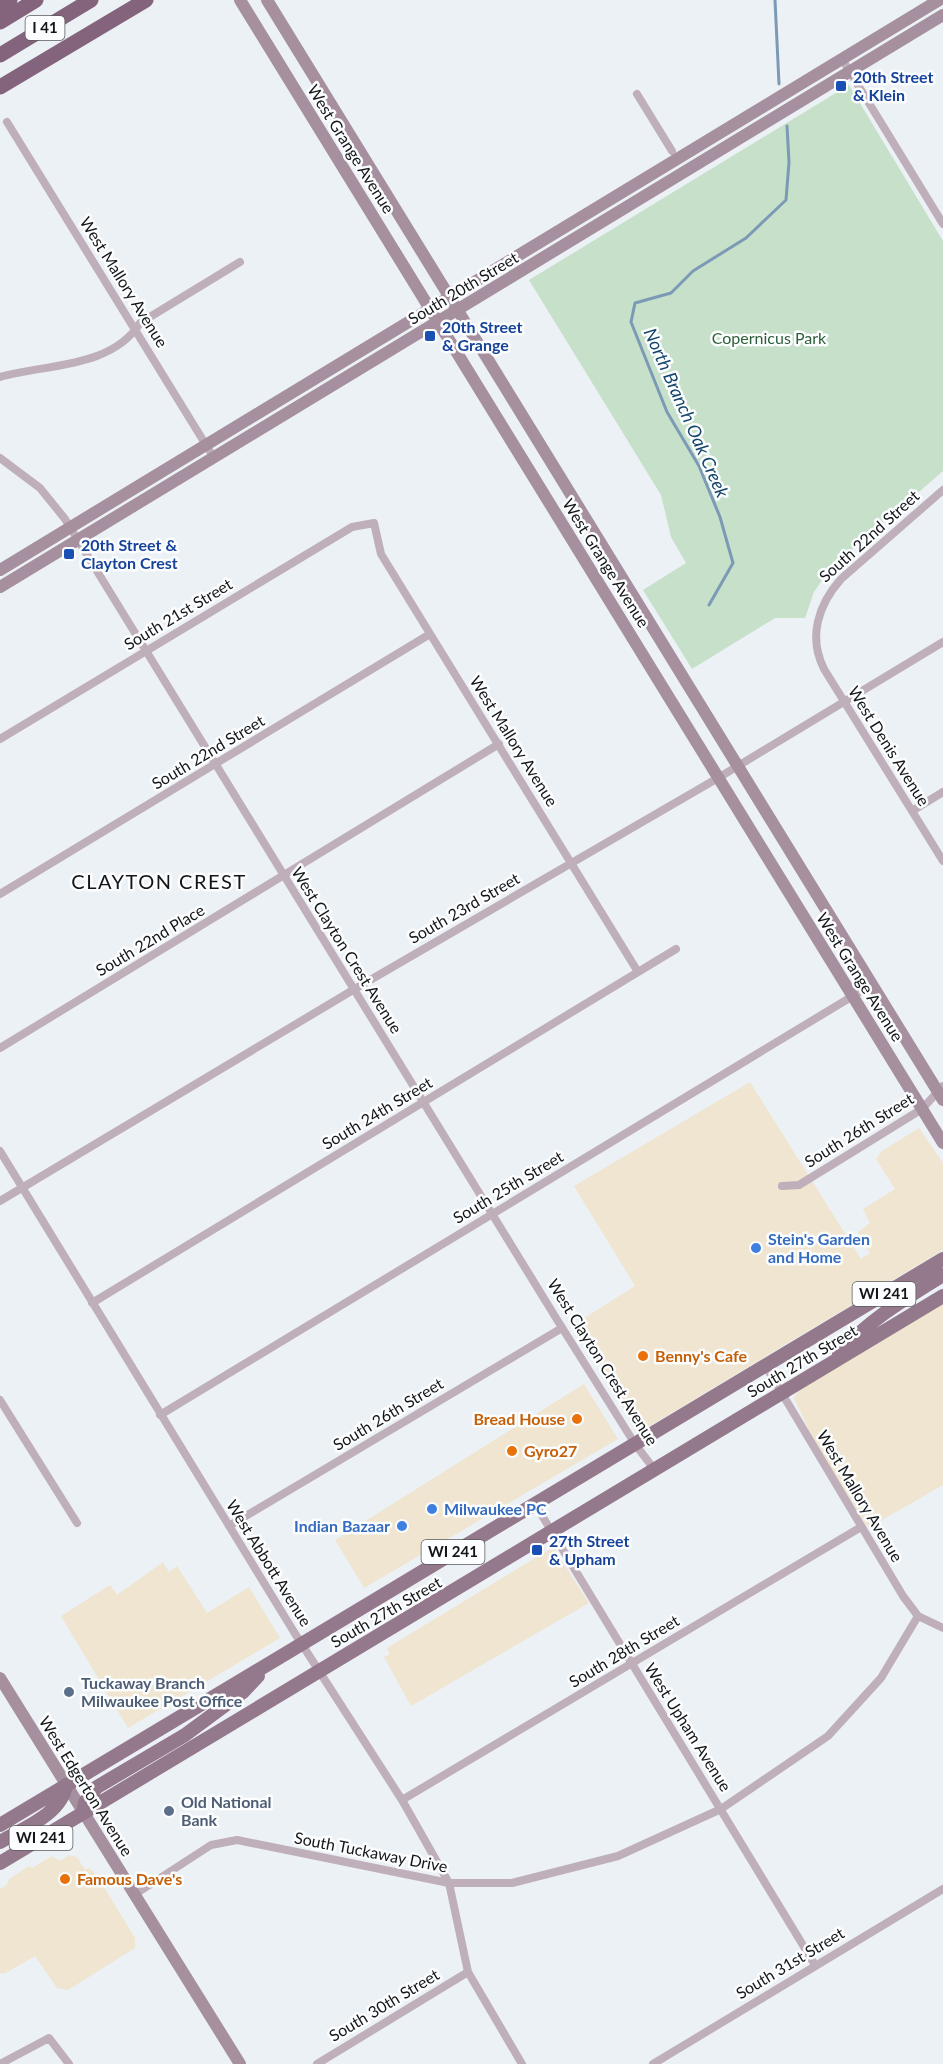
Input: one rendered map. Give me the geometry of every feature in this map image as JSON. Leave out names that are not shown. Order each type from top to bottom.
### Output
[{"type":"highway","name":"I 41","points":[[0,6],[10,0]]},
{"type":"highway","points":[[0,22],[36,0]]},
{"type":"highway","name":"I 41","points":[[0,55],[91,0]]},
{"type":"highway","points":[[0,87],[146,0]]},
{"type":"main road","name":"South 27th Street","points":[[0,1825],[943,1258]]},
{"type":"main road","points":[[832,1363],[854,1337],[905,1298],[943,1275]]},
{"type":"main road","name":"South 27th Street","points":[[0,1863],[943,1296]]},
{"type":"main road","points":[[83,1813],[85,1802],[97,1787],[185,1735],[243,1692],[267,1665]]},
{"type":"main road","points":[[0,1842],[53,1810],[64,1796],[66,1785]]},
{"type":"street","name":"West Grange Avenue","points":[[240,0],[943,1143]]},
{"type":"street","name":"West Grange Avenue","points":[[267,0],[706,719],[941,1092]]},
{"type":"street","name":"South 20th Street","points":[[0,570],[939,0]]},
{"type":"street","name":"South 20th Street","points":[[0,587],[943,15]]},
{"type":"street","points":[[272,51],[291,40]]},
{"type":"street","points":[[842,59],[943,224]]},
{"type":"street","points":[[637,94],[672,151]]},
{"type":"street","name":"West Mallory Avenue","points":[[7,122],[214,458]]},
{"type":"street","points":[[397,255],[416,244]]},
{"type":"street","points":[[0,377],[85,359],[130,338],[140,323],[240,262]]},
{"type":"street","points":[[468,370],[487,360]]},
{"type":"street","name":"West Clayton Crest Avenue","points":[[0,458],[40,488],[70,527],[562,1328],[635,1444],[654,1469]]},
{"type":"street","name":"South 22nd Street","points":[[814,643],[818,619],[826,595],[841,579],[943,490]]},
{"type":"street","name":"West Mallory Avenue","points":[[374,523],[381,554],[638,972]]},
{"type":"street","name":"South 21st Street","points":[[0,739],[352,527],[374,523]]},
{"type":"street","points":[[577,547],[595,536]]},
{"type":"street","name":"South 22nd Street","points":[[0,894],[430,634]]},
{"type":"street","name":"South 23rd Street","points":[[0,1201],[353,990],[718,778],[943,642]]},
{"type":"street","name":"West Denis Avenue","points":[[814,643],[818,658],[943,861]]},
{"type":"street","points":[[689,729],[706,719]]},
{"type":"street","name":"South 22nd Place","points":[[0,1048],[499,744]]},
{"type":"street","points":[[912,811],[943,792]]},
{"type":"street","points":[[751,830],[769,820]]},
{"type":"street","name":"South 24th Street","points":[[92,1303],[676,948]]},
{"type":"street","name":"South 25th Street","points":[[160,1415],[872,985]]},
{"type":"street","name":"South 26th Street","points":[[782,1186],[799,1185],[922,1109],[941,1092]]},
{"type":"street","name":"West Abbott Avenue","points":[[0,1151],[160,1415],[402,1800],[449,1883],[468,1972],[522,2064]]},
{"type":"street","name":"South 26th Street","points":[[229,1526],[562,1328]]},
{"type":"street","name":"West Mallory Avenue","points":[[765,1365],[861,1527],[918,1616]]},
{"type":"street","points":[[0,1400],[77,1523]]},
{"type":"street","name":"West Upham Avenue","points":[[535,1504],[815,1965]]},
{"type":"street","name":"South 28th Street","points":[[402,1800],[861,1527]]},
{"type":"street","points":[[918,1616],[943,1628]]},
{"type":"street","name":"South Tuckaway Drive","points":[[134,1895],[211,1845],[223,1841],[237,1840],[449,1883],[512,1883],[618,1856],[721,1809],[828,1736],[881,1677],[918,1616]]},
{"type":"street","name":"West Edgerton Avenue","points":[[0,1678],[240,2064]]},
{"type":"street","name":"South 31st Street","points":[[652,2064],[943,1889]]},
{"type":"street","name":"South 30th Street","points":[[317,2064],[468,1972]]},
{"type":"street","points":[[0,2064],[49,2038],[69,2064]]},
{"type":"shaded area","points":[[750,1082],[861,1259],[870,1253],[858,1232],[870,1223],[863,1209],[895,1189],[876,1159],[882,1151],[919,1128],[943,1163],[943,1250],[643,1430],[635,1431],[582,1328],[586,1317],[635,1286],[574,1186]]},
{"type":"shaded area","points":[[943,1304],[943,1485],[868,1528],[815,1443],[794,1398],[799,1390]]},
{"type":"shaded area","points":[[584,1384],[618,1439],[364,1588],[335,1540]]},
{"type":"shaded area","points":[[553,1547],[589,1603],[411,1706],[384,1657],[390,1654],[387,1648]]},
{"type":"shaded area","points":[[163,1562],[169,1572],[177,1566],[207,1613],[249,1587],[280,1638],[128,1728],[61,1616],[110,1585],[117,1595]]},
{"type":"shaded area","points":[[69,1855],[77,1857],[85,1870],[89,1868],[96,1874],[135,1938],[135,1948],[68,1990],[57,1988],[35,1956],[4,1974],[0,1973],[0,1889],[7,1885],[9,1879],[29,1866],[32,1868],[52,1856],[60,1861]]},
{"type":"green space","name":"Copernicus Park","points":[[849,85],[943,241],[943,471],[829,570],[814,592],[805,618],[775,618],[692,669],[643,590],[686,563],[671,537],[661,495],[529,280]]},
{"type":"waterway","name":"North Branch Oak Creek","points":[[775,0],[779,84]]},
{"type":"waterway","name":"North Branch Oak Creek","points":[[709,605],[733,563],[720,517],[699,466],[667,412],[631,322],[635,303],[671,293],[693,271],[746,238],[786,200],[789,162],[787,126]]},
{"type":"place","name":"20th Street & Klein","points":[[841,86]]},
{"type":"place","name":"20th Street & Grange","points":[[430,336]]},
{"type":"place","name":"20th Street & Clayton Crest","points":[[69,554]]},
{"type":"place","name":"Stein's Garden and Home","points":[[756,1248]]},
{"type":"place","name":"Benny's Cafe","points":[[643,1356]]},
{"type":"place","name":"Bread House","points":[[577,1419]]},
{"type":"place","name":"Gyro27","points":[[512,1451]]},
{"type":"place","name":"Milwaukee PC","points":[[432,1509]]},
{"type":"place","name":"Indian Bazaar","points":[[402,1526]]},
{"type":"place","name":"27th Street & Upham","points":[[537,1550]]},
{"type":"place","name":"Tuckaway Branch Milwaukee Post Office","points":[[69,1692]]},
{"type":"place","name":"Old National Bank","points":[[169,1811]]},
{"type":"place","name":"Famous Dave's","points":[[65,1879]]},
{"type":"district","name":"CLAYTON CREST","points":[[159,882]]}]
